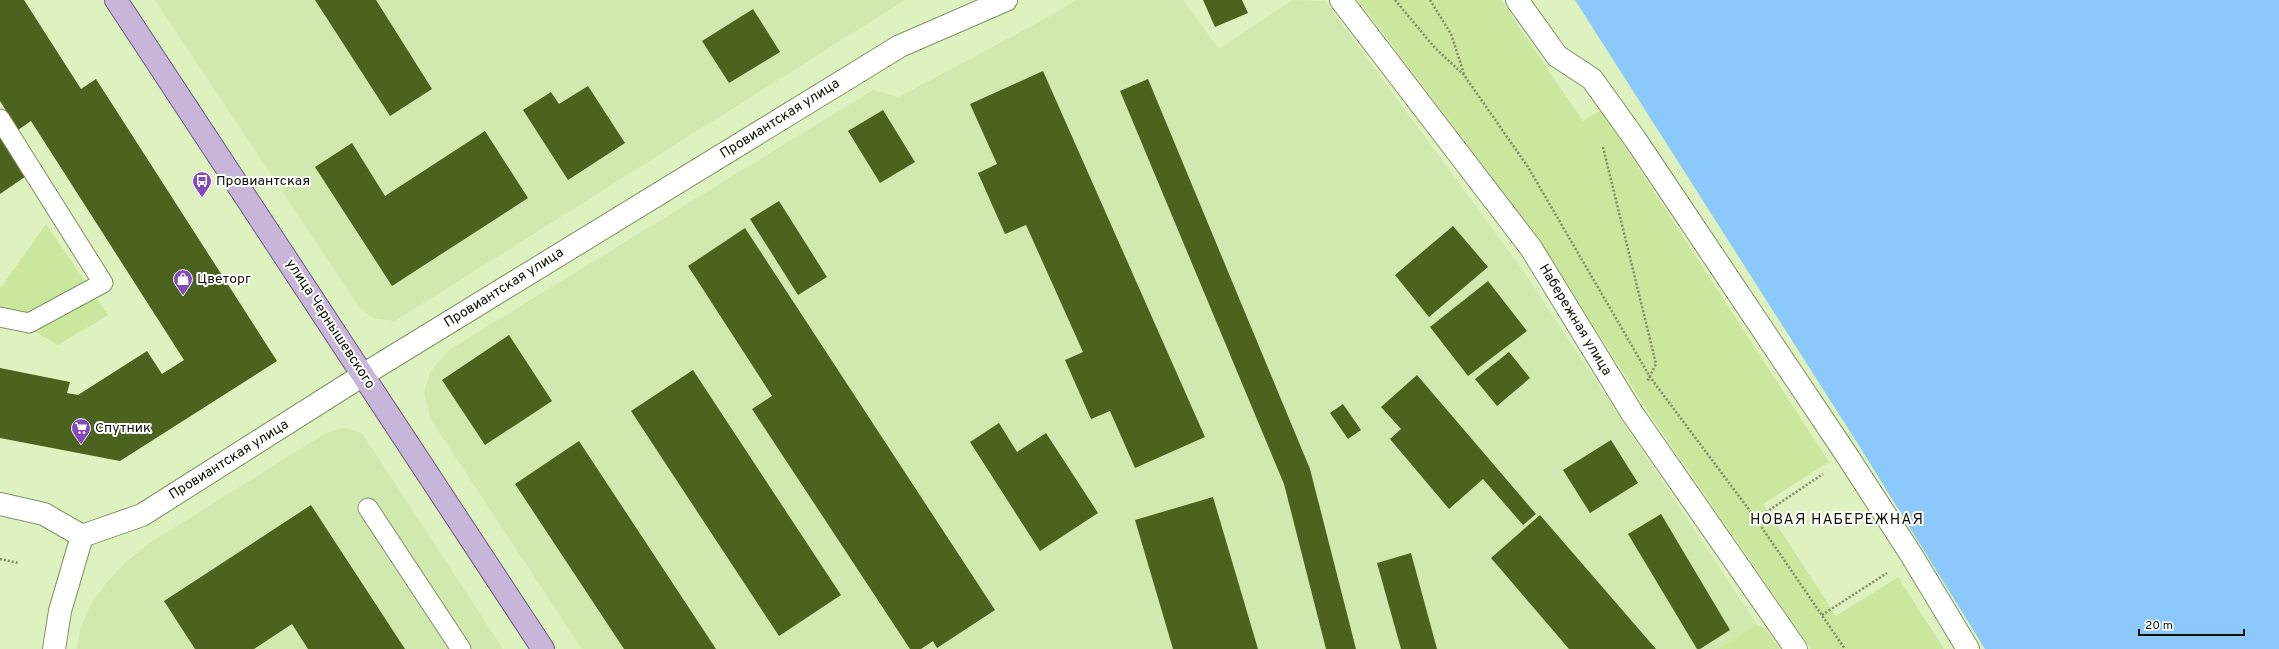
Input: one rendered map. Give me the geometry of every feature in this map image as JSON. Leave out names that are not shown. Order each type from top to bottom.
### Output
[{"type":"main road","name":"улица Чернышевского","points":[[116,0],[543,649]]},
{"type":"street","name":"Провиантская улица","points":[[82,536],[142,515],[363,375],[900,46],[1006,0]]},
{"type":"street","name":"Набережная улица","points":[[1341,0],[1531,248],[1632,413],[1796,649]]},
{"type":"street","points":[[1517,0],[1557,56],[1592,79],[1622,121],[1848,457],[1912,556],[1968,649]]},
{"type":"street","points":[[0,504],[44,514],[82,536],[60,611],[54,649]]},
{"type":"lane","points":[[0,119],[103,283],[29,323],[0,317]]},
{"type":"lane","points":[[368,508],[461,649]]},
{"type":"path","points":[[1396,0],[1435,48],[1464,75],[1528,167],[1650,377],[1756,519],[1846,649]]},
{"type":"path","points":[[1430,0],[1451,34],[1464,75]]},
{"type":"path","points":[[1602,145],[1656,364],[1632,413]]},
{"type":"path","points":[[1756,519],[1848,457]]},
{"type":"path","points":[[1822,615],[1912,556]]},
{"type":"path","points":[[0,559],[19,563]]},
{"type":"shaded area","points":[[155,0],[905,0],[395,321],[374,318],[360,308]]},
{"type":"shaded area","points":[[1075,0],[1183,0],[1219,49],[1293,0],[1325,1],[1524,272],[1757,625],[1717,649],[582,649],[431,420],[424,393],[430,372],[449,350],[873,90],[899,97],[1050,16]]},
{"type":"shaded area","points":[[1358,0],[1501,0],[1583,121],[1601,110],[1829,462],[1763,504],[1836,616],[1898,577],[1944,649],[1811,649],[1650,415],[1536,235]]},
{"type":"shaded area","points":[[46,224],[108,315],[58,345],[0,312],[0,289]]},
{"type":"shaded area","points":[[344,428],[362,433],[503,649],[77,649],[80,629],[90,606],[106,583],[128,560],[150,543],[326,433]]},
{"type":"shaded area","points":[[1757,625],[1766,629],[1780,649],[1717,649]]},
{"type":"water","points":[[1575,0],[2279,0],[2279,649],[1985,649],[1858,444]]},
{"type":"building","points":[[0,0],[24,0],[81,89],[96,79],[277,361],[120,461],[0,438],[0,368],[70,382],[67,393],[78,395],[147,351],[162,374],[184,360],[31,121],[18,130],[0,101]]},
{"type":"building","points":[[315,0],[376,0],[432,89],[390,116]]},
{"type":"building","points":[[1203,0],[1242,0],[1248,13],[1215,27]]},
{"type":"building","points":[[753,9],[780,52],[729,83],[702,41]]},
{"type":"building","points":[[1043,71],[1205,437],[1135,468],[1110,411],[1091,419],[1065,360],[1083,352],[1026,225],[1005,234],[978,173],[997,164],[970,104]]},
{"type":"building","points":[[1148,79],[1310,469],[1356,649],[1326,649],[1284,484],[1120,91]]},
{"type":"building","points":[[588,86],[625,143],[568,180],[523,110],[551,92],[559,104]]},
{"type":"building","points":[[883,110],[915,162],[880,183],[848,131]]},
{"type":"building","points":[[485,131],[528,198],[392,286],[315,167],[352,143],[385,196]]},
{"type":"building","points":[[0,136],[29,174],[0,194]]},
{"type":"building","points":[[779,201],[827,277],[798,295],[750,219]]},
{"type":"building","points":[[1453,226],[1488,267],[1429,317],[1395,275]]},
{"type":"building","points":[[745,228],[995,610],[937,648],[933,641],[921,649],[910,649],[752,409],[772,396],[688,266]]},
{"type":"building","points":[[1488,281],[1527,331],[1468,376],[1430,327]]},
{"type":"building","points":[[509,335],[552,401],[485,445],[442,380]]},
{"type":"building","points":[[1509,352],[1530,378],[1497,406],[1475,379]]},
{"type":"building","points":[[693,370],[841,595],[779,636],[631,411]]},
{"type":"building","points":[[1417,375],[1536,514],[1523,525],[1483,479],[1449,509],[1390,439],[1401,429],[1381,407]]},
{"type":"building","points":[[1343,404],[1361,430],[1348,439],[1330,413]]},
{"type":"building","points":[[999,423],[1017,452],[1046,433],[1098,513],[1040,551],[970,442]]},
{"type":"building","points":[[1611,440],[1638,483],[1590,513],[1563,470]]},
{"type":"building","points":[[579,441],[716,649],[624,649],[515,484]]},
{"type":"building","points":[[1213,497],[1258,649],[1173,649],[1135,520]]},
{"type":"building","points":[[311,505],[405,649],[308,649],[292,624],[254,649],[195,649],[164,601]]},
{"type":"building","points":[[1661,514],[1730,630],[1700,649],[1697,649],[1628,534]]},
{"type":"building","points":[[1540,515],[1656,649],[1569,649],[1491,558]]},
{"type":"building","points":[[1411,553],[1437,649],[1401,649],[1377,563]]},
{"type":"place","name":"Провиантская","points":[[202,198]]},
{"type":"place","name":"Цветорг","points":[[183,296]]},
{"type":"place","name":"Спутник","points":[[81,445]]},
{"type":"district","name":"НОВАЯ НАБЕРЕЖНАЯ","points":[[1837,520]]}]
